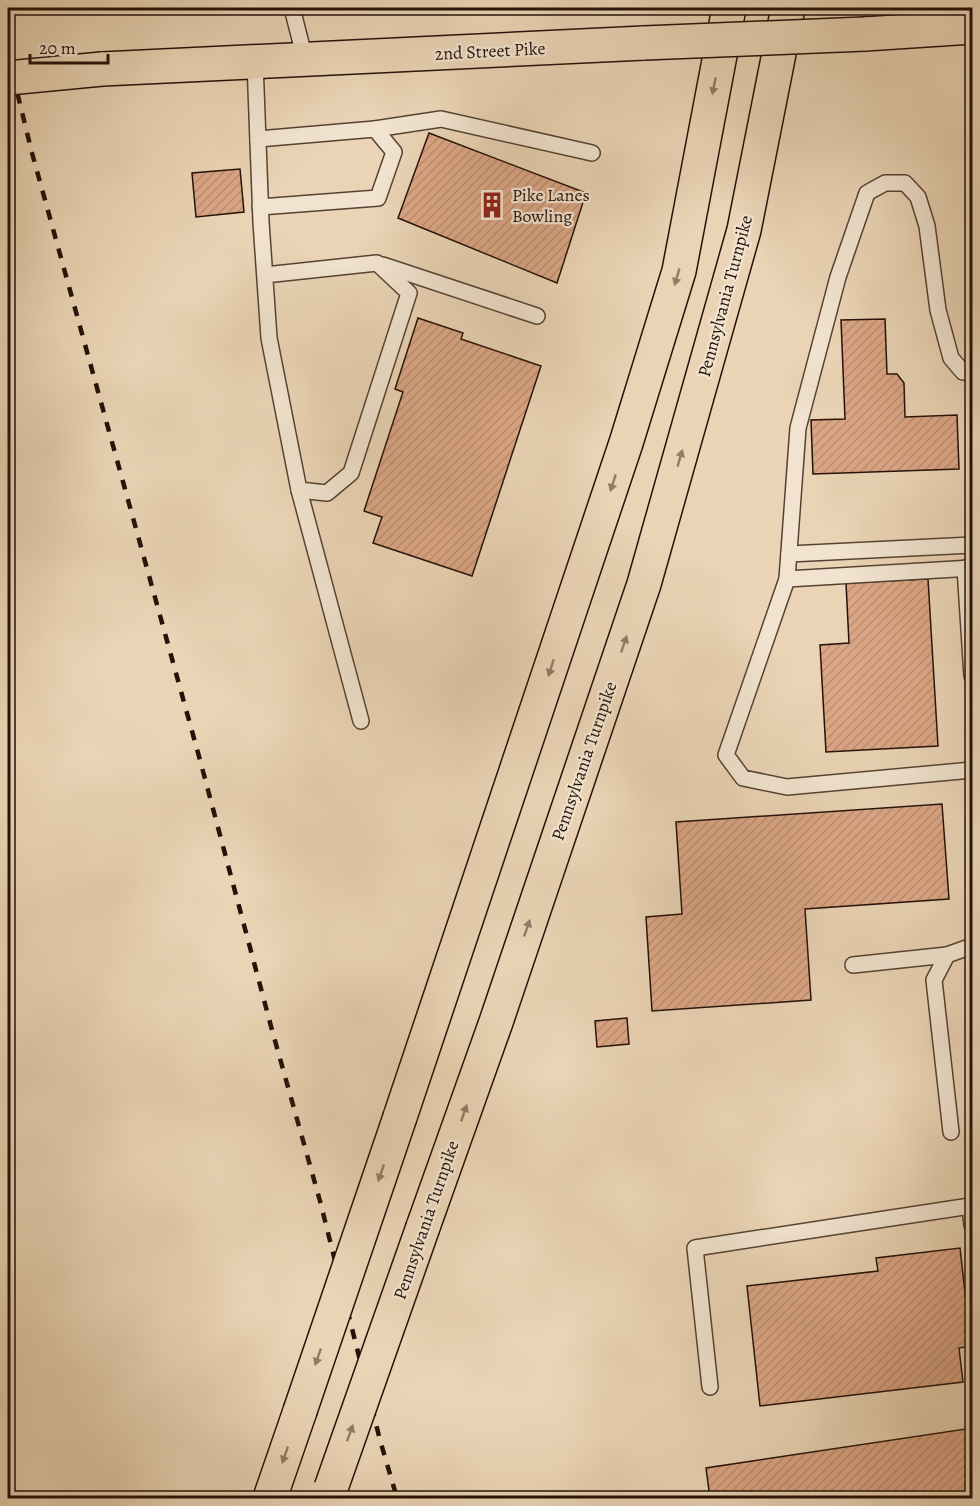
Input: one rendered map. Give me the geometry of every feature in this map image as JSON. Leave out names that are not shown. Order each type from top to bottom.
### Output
[{"type":"main road","points":[[270,1498],[626,442],[679,270],[729,8]]},
{"type":"main road","name":"Pennsylvania Turnpike","points":[[329,1493],[500,1011],[644,584],[744,230],[788,8]]},
{"type":"main road","name":"2nd Street Pike","points":[[8,78],[102,69],[972,27]]},
{"type":"lane","points":[[292,8],[304,59]]},
{"type":"lane","points":[[255,62],[260,207],[269,338],[299,490],[361,721]]},
{"type":"lane","points":[[258,139],[375,129],[441,119],[592,153]]},
{"type":"lane","points":[[260,207],[378,198],[394,152],[375,129]]},
{"type":"lane","points":[[972,372],[963,372],[951,358],[939,310],[927,226],[918,197],[905,183],[885,183],[867,193],[838,277],[798,428],[787,579],[726,755],[743,778],[787,787],[972,770]]},
{"type":"lane","points":[[265,275],[377,263],[537,316]]},
{"type":"lane","points":[[299,490],[327,493],[351,473],[409,292],[377,263]]},
{"type":"lane","points":[[789,554],[972,545]]},
{"type":"lane","points":[[787,579],[969,568],[972,676]]},
{"type":"lane","points":[[853,965],[947,955],[972,946]]},
{"type":"lane","points":[[947,955],[934,980],[951,1132]]},
{"type":"lane","points":[[710,1387],[695,1248],[971,1205],[972,1225]]},
{"type":"building","name":"Pike Lanes Bowling","points":[[429,133],[586,193],[557,283],[398,218]]},
{"type":"building","points":[[240,169],[244,212],[196,217],[192,173]]},
{"type":"building","points":[[418,318],[463,333],[461,339],[541,366],[472,576],[373,543],[382,517],[364,511],[403,392],[395,389]]},
{"type":"building","points":[[885,319],[887,374],[897,374],[904,383],[905,417],[957,415],[959,469],[813,474],[811,420],[845,419],[841,320]]},
{"type":"building","points":[[928,579],[938,746],[826,752],[820,645],[849,643],[846,583]]},
{"type":"building","points":[[942,804],[949,899],[805,909],[811,1000],[652,1011],[646,917],[682,914],[676,822]]},
{"type":"building","points":[[627,1018],[629,1044],[597,1047],[595,1021]]},
{"type":"building","points":[[960,1248],[971,1346],[959,1348],[963,1382],[760,1406],[747,1286],[878,1271],[876,1258]]},
{"type":"building","points":[[972,1428],[972,1498],[710,1498],[706,1468]]},
{"type":"railway","points":[[8,55],[32,153],[320,1201],[380,1440],[397,1498]]},
{"type":"place","name":"Pike Lanes Bowling","points":[[492,205]]}]
